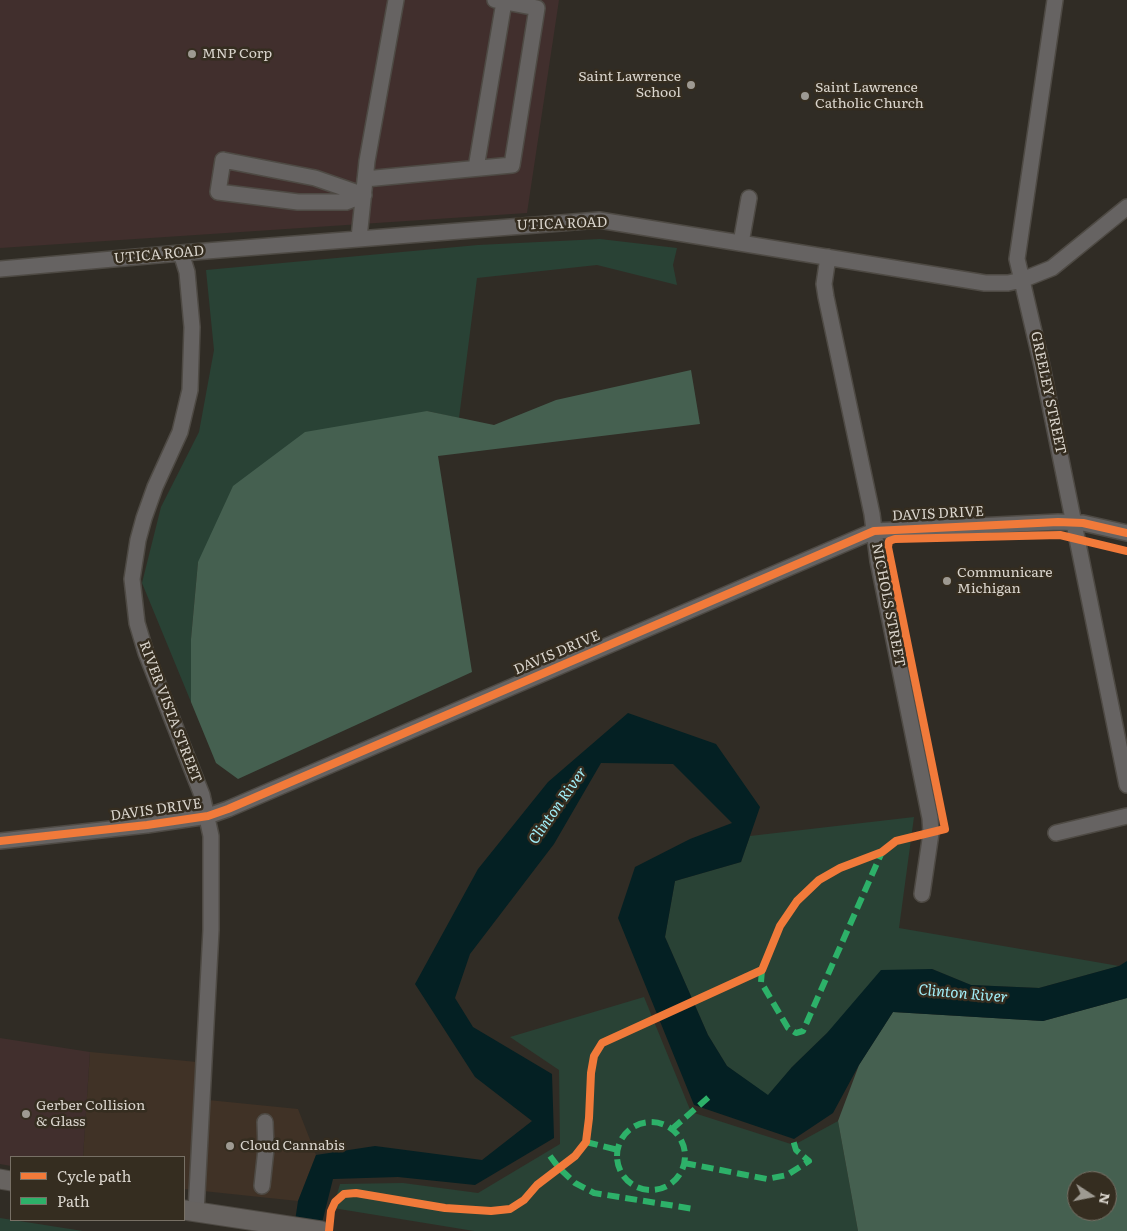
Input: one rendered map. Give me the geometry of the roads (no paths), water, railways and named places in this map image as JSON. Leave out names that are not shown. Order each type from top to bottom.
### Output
[{"type":"main road","points":[[190,1211],[321,1231]]},
{"type":"street","points":[[359,238],[365,179],[396,0]]},
{"type":"street","name":"GREELEY STREET","points":[[1056,0],[1017,259],[1074,522],[1127,785]]},
{"type":"street","points":[[365,179],[512,165],[537,8],[499,1],[476,168]]},
{"type":"street","points":[[223,160],[315,178],[364,195],[346,202],[298,202],[218,192],[223,160]]},
{"type":"street","points":[[741,243],[749,198]]},
{"type":"street","name":"UTICA ROAD","points":[[0,269],[181,252],[599,220],[985,284],[1022,280],[1042,273],[1062,261],[1127,207]]},
{"type":"street","name":"RIVER VISTA STREET","points":[[181,252],[187,272],[192,327],[190,390],[180,432],[155,487],[142,525],[134,560],[133,589],[137,623],[146,653],[208,816],[212,862],[211,930],[190,1211]]},
{"type":"street","name":"NICHOLS STREET","points":[[828,258],[824,284],[826,297],[874,530],[931,825],[922,894]]},
{"type":"street","name":"DAVIS DRIVE","points":[[0,841],[147,825],[208,816],[874,530],[1074,522],[1127,532]]},
{"type":"street","points":[[1056,833],[1127,816]]},
{"type":"street","points":[[262,1186],[266,1148],[265,1122]]},
{"type":"water","name":"Clinton River","points":[[628,713],[716,744],[760,807],[741,862],[675,881],[665,937],[708,1035],[727,1066],[768,1095],[792,1067],[827,1033],[881,970],[932,969],[971,985],[1039,988],[1119,966],[1127,961],[1127,998],[1043,1021],[893,1012],[859,1065],[833,1113],[794,1139],[694,1105],[618,918],[635,867],[690,839],[732,823],[673,764],[601,763],[554,844],[470,954],[455,998],[473,1027],[552,1074],[554,1138],[475,1185],[398,1177],[333,1179],[320,1231],[295,1221],[298,1201],[316,1155],[375,1146],[482,1160],[532,1121],[475,1077],[415,984],[478,869],[548,782]]},
{"type":"place","name":"MNP Corp","points":[[192,54]]},
{"type":"place","name":"Saint Lawrence School","points":[[691,85]]},
{"type":"place","name":"Saint Lawrence Catholic Church","points":[[805,96]]},
{"type":"place","name":"Communicare Michigan","points":[[947,581]]},
{"type":"place","name":"Gerber Collision & Glass","points":[[26,1114]]},
{"type":"place","name":"Cloud Cannabis","points":[[230,1146]]}]
